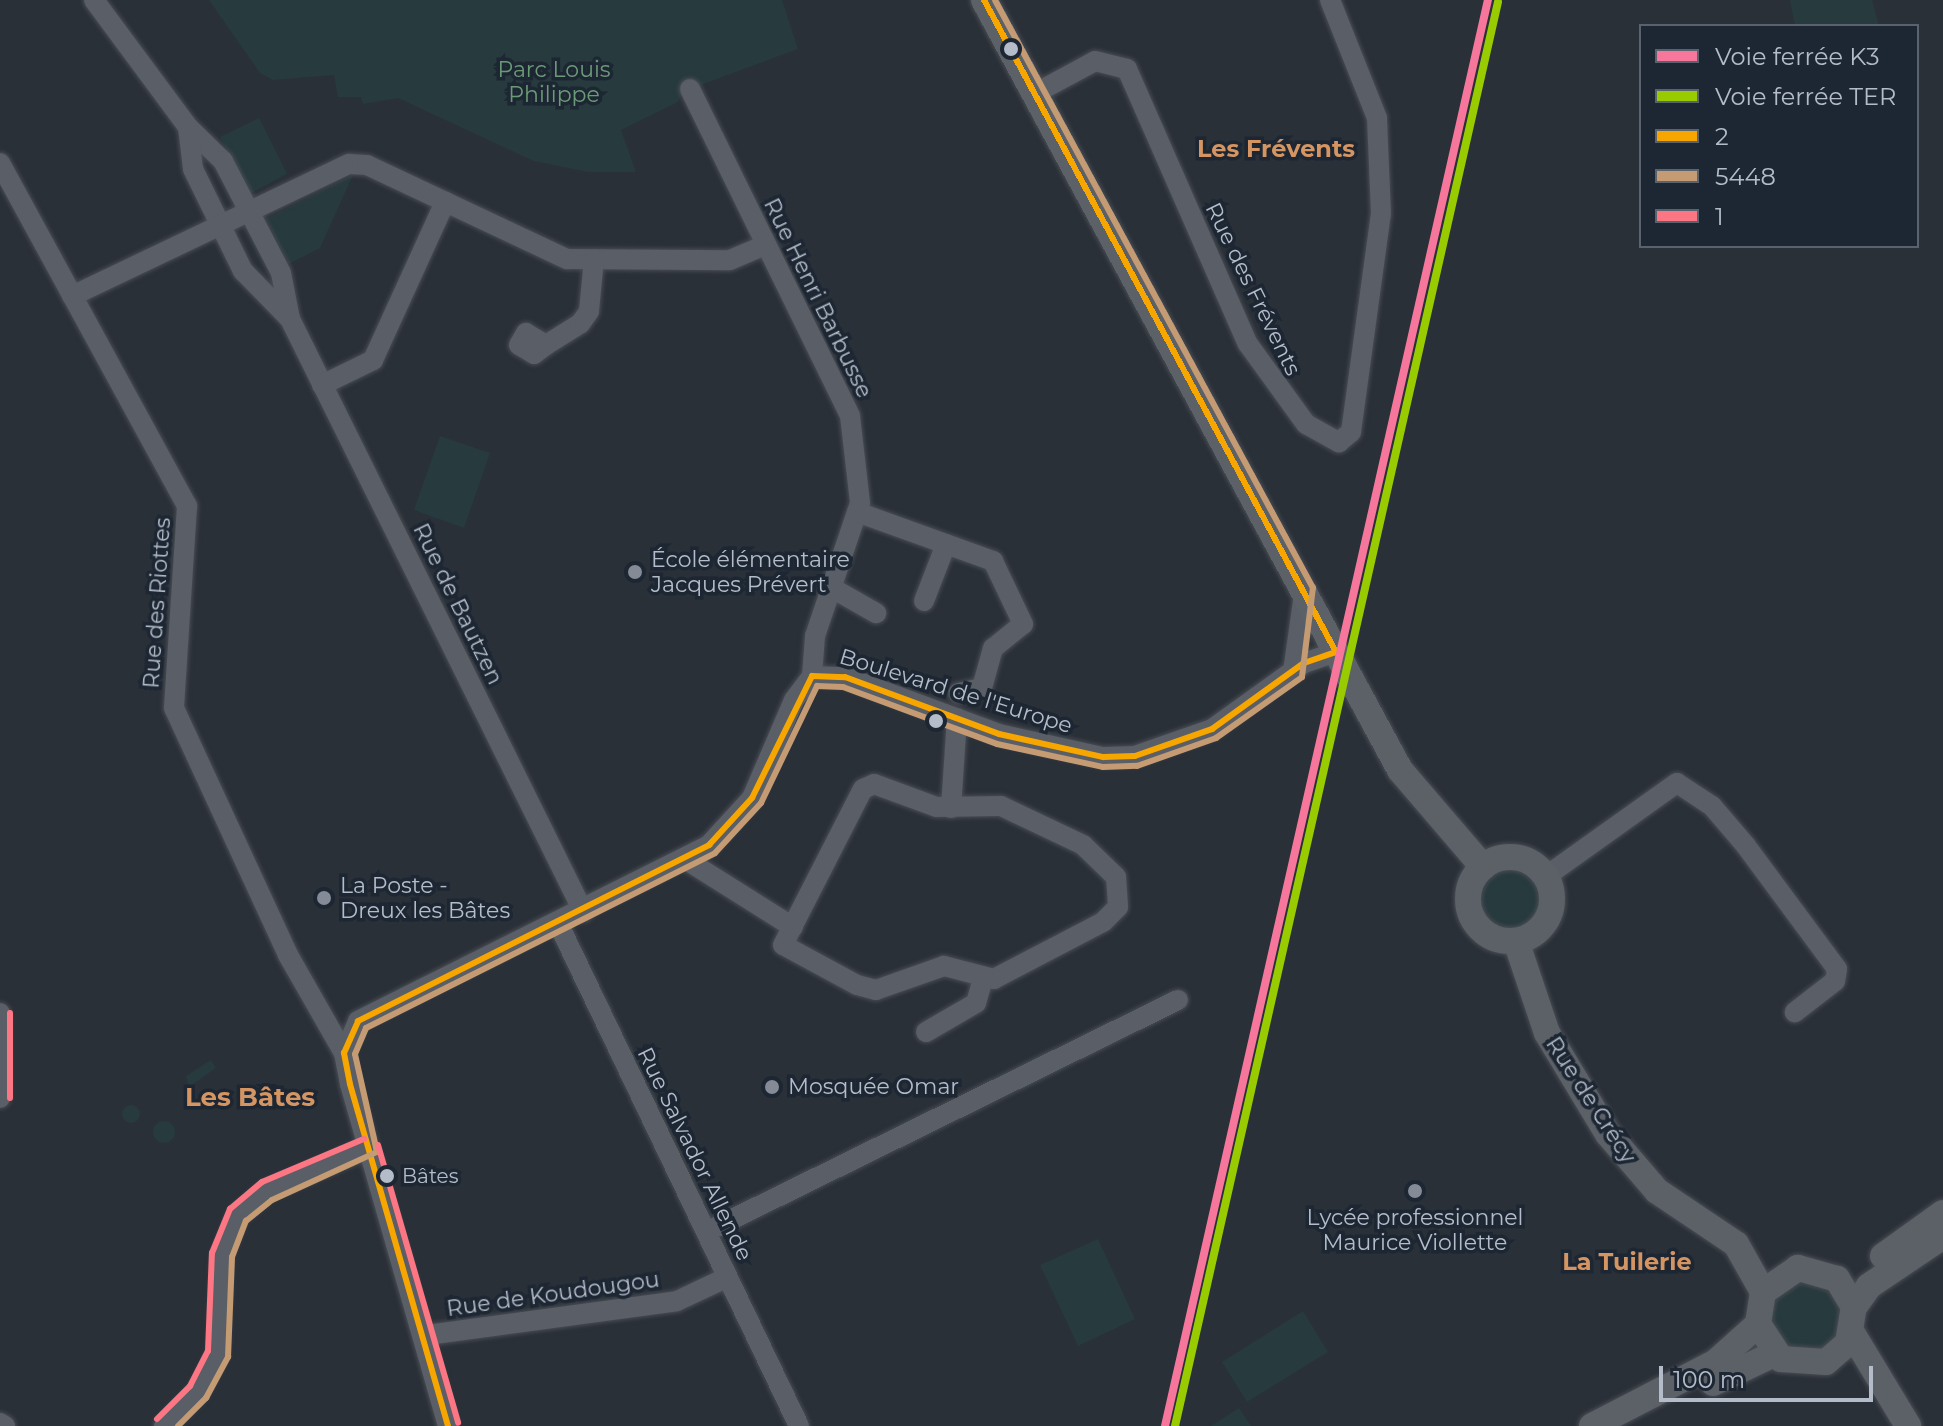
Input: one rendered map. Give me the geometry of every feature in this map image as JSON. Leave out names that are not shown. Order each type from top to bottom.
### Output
[{"type":"main road","points":[[984,0],[1408,782],[1483,867]]},
{"type":"main road","points":[[1516,858],[1545,877],[1550,911],[1538,931],[1516,941],[1490,937],[1470,914],[1469,888],[1483,867],[1516,858]]},
{"type":"main road","name":"Rue de Crécy","points":[[1516,941],[1547,1033],[1608,1134],[1657,1191],[1748,1257],[1785,1272]]},
{"type":"main road","points":[[1837,1279],[1865,1270],[1943,1213]]},
{"type":"main road","points":[[1748,1257],[1763,1292],[1758,1324],[1774,1354],[1808,1366],[1834,1357],[1852,1333],[1854,1307],[1869,1286],[1943,1236]]},
{"type":"main road","points":[[1763,1292],[1785,1272],[1812,1268],[1837,1279],[1854,1307]]},
{"type":"main road","points":[[1592,1426],[1716,1362],[1758,1324]]},
{"type":"main road","points":[[1852,1333],[1908,1426]]},
{"type":"main road","points":[[1632,1426],[1774,1354]]},
{"type":"main road","points":[[1834,1357],[1874,1369]]},
{"type":"street","points":[[94,0],[188,127]]},
{"type":"street","name":"Rue des Frévents","points":[[1034,94],[1095,61],[1127,69],[1248,344],[1306,424],[1339,442],[1353,417],[1381,214],[1377,118],[1330,0]]},
{"type":"street","name":"Rue Henri Barbusse","points":[[690,89],[850,416],[859,463],[857,512],[810,652],[812,676]]},
{"type":"street","name":"Rue de Bautzen","points":[[188,127],[220,155],[281,273],[290,319],[583,911]]},
{"type":"street","name":"Rue de Bautzen","points":[[188,127],[193,169],[250,283],[290,319]]},
{"type":"street","name":"Rue des Riottes","points":[[0,163],[187,506],[174,708],[179,726],[288,955],[344,1053]]},
{"type":"street","points":[[72,296],[349,164],[445,202],[567,259],[730,260],[765,245]]},
{"type":"street","points":[[322,385],[373,360],[445,202]]},
{"type":"street","points":[[546,345],[589,311],[594,259]]},
{"type":"street","points":[[857,512],[993,561],[1023,624],[993,648],[982,688],[959,693]]},
{"type":"street","points":[[924,601],[946,544]]},
{"type":"street","points":[[832,588],[876,613]]},
{"type":"street","points":[[1298,668],[1304,592]]},
{"type":"street","points":[[1298,668],[1321,623]]},
{"type":"street","name":"Boulevard de l'Europe","points":[[344,1053],[358,1021],[688,861],[752,798],[794,700],[812,676],[845,677],[957,718],[1062,751],[1135,756],[1212,729],[1298,668],[1336,652]]},
{"type":"street","points":[[951,808],[957,718]]},
{"type":"street","points":[[1545,877],[1677,783],[1712,806],[1746,846],[1837,969],[1835,981],[1795,1012]]},
{"type":"street","points":[[886,784],[951,808],[1001,806],[1083,845],[1105,863],[1121,893],[1103,922],[1021,968],[983,978],[944,966],[876,990],[857,985],[783,945],[793,927],[863,789],[886,784]]},
{"type":"street","points":[[688,861],[793,927]]},
{"type":"street","name":"Rue Salvador Allende","points":[[558,923],[799,1426]]},
{"type":"street","points":[[926,1032],[976,1003],[983,978]]},
{"type":"street","points":[[706,1232],[1178,1000]]},
{"type":"street","points":[[0,1013],[0,1098]]},
{"type":"street","points":[[344,1053],[368,1148],[427,1335],[448,1426]]},
{"type":"street","points":[[164,1426],[198,1392],[218,1354],[222,1255],[238,1215],[267,1191],[368,1148]]},
{"type":"street","name":"Rue de Koudougou","points":[[427,1335],[677,1301],[728,1277]]},
{"type":"street","points":[[783,1426],[790,1406]]},
{"type":"green space","name":"Parc Louis Philippe","points":[[209,0],[782,0],[798,49],[682,92],[678,102],[621,130],[636,172],[588,172],[534,161],[398,98],[363,104],[361,97],[338,97],[334,75],[273,80],[260,73]]},
{"type":"green space","points":[[1790,0],[1872,0],[1878,24],[1795,24]]},
{"type":"green space","points":[[259,118],[287,174],[250,194],[220,137]]},
{"type":"green space","points":[[353,175],[320,248],[289,264],[266,219]]},
{"type":"green space","points":[[440,436],[490,453],[464,528],[414,510]]},
{"type":"green space","points":[[1504,868],[1516,868],[1533,877],[1540,888],[1540,912],[1533,923],[1516,932],[1504,932],[1492,927],[1483,918],[1478,906],[1478,894],[1483,882],[1492,873]]},
{"type":"green space","points":[[211,1060],[216,1068],[189,1087],[186,1076]]},
{"type":"green space","points":[[131,1105],[140,1114],[131,1123],[122,1114]]},
{"type":"green space","points":[[164,1121],[172,1124],[175,1132],[172,1140],[164,1143],[156,1140],[153,1132],[156,1124]]},
{"type":"green space","points":[[1098,1239],[1135,1319],[1078,1346],[1040,1265]]},
{"type":"green space","points":[[1793,1279],[1831,1284],[1848,1320],[1827,1355],[1775,1345],[1767,1307]]},
{"type":"green space","points":[[1303,1311],[1328,1352],[1247,1402],[1222,1362]]},
{"type":"green space","points":[[1239,1408],[1251,1426],[1211,1426]]},
{"type":"rail line","name":"K3","points":[[1165,1426],[1488,0]]},
{"type":"rail line","name":"TER","points":[[1175,1426],[1498,2]]},
{"type":"transit line","name":"2","points":[[448,1426],[350,1084],[344,1053],[358,1021],[709,845],[752,798],[812,676],[845,677],[999,734],[1103,757],[1135,756],[1212,729],[1304,663],[1336,652],[984,0]]},
{"type":"transit line","name":"5448","points":[[178,1426],[206,1398],[228,1357],[232,1257],[246,1221],[272,1200],[377,1152],[355,1054],[366,1028],[715,853],[761,803],[817,686],[843,687],[997,744],[1103,767],[1137,766],[1216,738],[1302,677],[1313,588],[995,0]]},
{"type":"transit line","name":"1","points":[[10,1013],[10,1098]]},
{"type":"transit line","name":"1","points":[[157,1419],[190,1386],[208,1351],[212,1253],[230,1209],[262,1182],[364,1139]]},
{"type":"transit line","name":"1","points":[[378,1145],[458,1423]]},
{"type":"place","name":"École élémentaire Jacques Prévert","points":[[635,572]]},
{"type":"place","name":"La Poste - Dreux les Bâtes","points":[[324,898]]},
{"type":"place","name":"Mosquée Omar","points":[[772,1087]]},
{"type":"place","name":"Bâtes","points":[[387,1176]]},
{"type":"place","name":"Lycée professionnel Maurice Viollette","points":[[1415,1191]]},
{"type":"district","name":"Les Frévents","points":[[1276,149]]},
{"type":"district","name":"Les Bâtes","points":[[250,1098]]},
{"type":"district","name":"La Tuilerie","points":[[1627,1262]]}]
